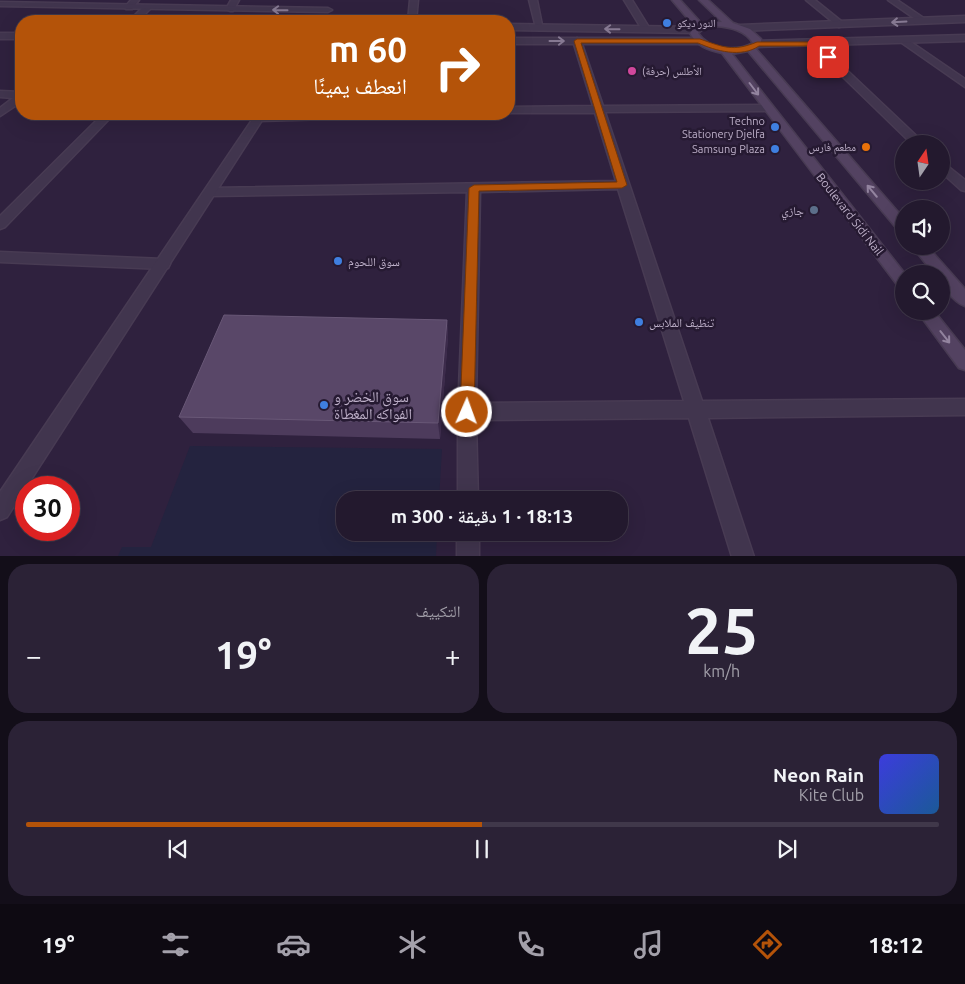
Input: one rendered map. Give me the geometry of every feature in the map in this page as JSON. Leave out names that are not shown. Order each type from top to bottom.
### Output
[{"type":"main road","points":[[676,0],[698,29]]},
{"type":"main road","points":[[703,0],[730,25]]},
{"type":"main road","points":[[713,24],[730,25],[756,37],[754,46],[724,50],[700,41],[694,33],[698,29],[713,24]]},
{"type":"main road","points":[[754,46],[895,217]]},
{"type":"main road","name":"Boulevard Sidi Nail","points":[[724,50],[895,271]]},
{"type":"main road","points":[[927,255],[965,300]]},
{"type":"main road","points":[[932,320],[965,363]]},
{"type":"street","points":[[0,4],[6,0]]},
{"type":"street","points":[[129,7],[136,0]]},
{"type":"street","points":[[230,9],[235,0]]},
{"type":"street","points":[[325,15],[331,0]]},
{"type":"street","points":[[413,15],[414,0]]},
{"type":"street","points":[[533,0],[540,28]]},
{"type":"street","points":[[628,0],[646,29]]},
{"type":"street","points":[[810,0],[842,25]]},
{"type":"street","points":[[892,0],[924,21]]},
{"type":"street","points":[[0,4],[328,10]]},
{"type":"street","points":[[139,15],[147,8]]},
{"type":"street","points":[[740,28],[965,19]]},
{"type":"street","points":[[515,27],[698,29]]},
{"type":"street","points":[[0,36],[15,36]]},
{"type":"street","points":[[754,46],[965,38]]},
{"type":"street","points":[[515,41],[700,41]]},
{"type":"street","points":[[577,41],[742,556]]},
{"type":"street","points":[[905,41],[965,84]]},
{"type":"street","points":[[814,44],[910,135]]},
{"type":"street","points":[[0,94],[15,95]]},
{"type":"street","points":[[0,113],[15,101]]},
{"type":"street","points":[[515,110],[768,108]]},
{"type":"street","points":[[0,224],[103,120]]},
{"type":"street","points":[[0,510],[257,120]]},
{"type":"street","points":[[950,174],[965,188]]},
{"type":"street","points":[[210,192],[622,185]]},
{"type":"street","points":[[468,491],[467,412],[474,188]]},
{"type":"street","points":[[0,257],[164,264]]},
{"type":"street","points":[[467,412],[965,406]]},
{"type":"street","points":[[468,541],[468,556]]},
{"type":"shaded area","points":[[190,446],[442,449],[440,491],[336,491],[336,541],[437,541],[436,556],[118,556],[122,547],[151,547]]},
{"type":"building","name":"سوق الخضر و الفواكه المغطاة","points":[[224,315],[447,320],[438,423],[179,417]]},
{"type":"place","name":"النور ديكو","points":[[667,23]]},
{"type":"place","name":"الأطلس (حرفة)","points":[[632,71]]},
{"type":"place","name":"Techno Stationery Djelfa","points":[[775,127]]},
{"type":"place","name":"مطعم فارس","points":[[866,147]]},
{"type":"place","name":"Samsung Plaza","points":[[775,149]]},
{"type":"place","name":"جازي","points":[[814,210]]},
{"type":"place","name":"سوق اللحوم","points":[[338,261]]},
{"type":"place","name":"تنظيف الملابس","points":[[639,322]]},
{"type":"place","name":"سوق الخضر و الفواكه المغطاة","points":[[324,405]]},
{"type":"route","points":[[467,412],[474,188],[622,185],[577,41],[700,41],[714,48],[734,51],[751,49],[757,44],[814,44],[828,57]]}]
